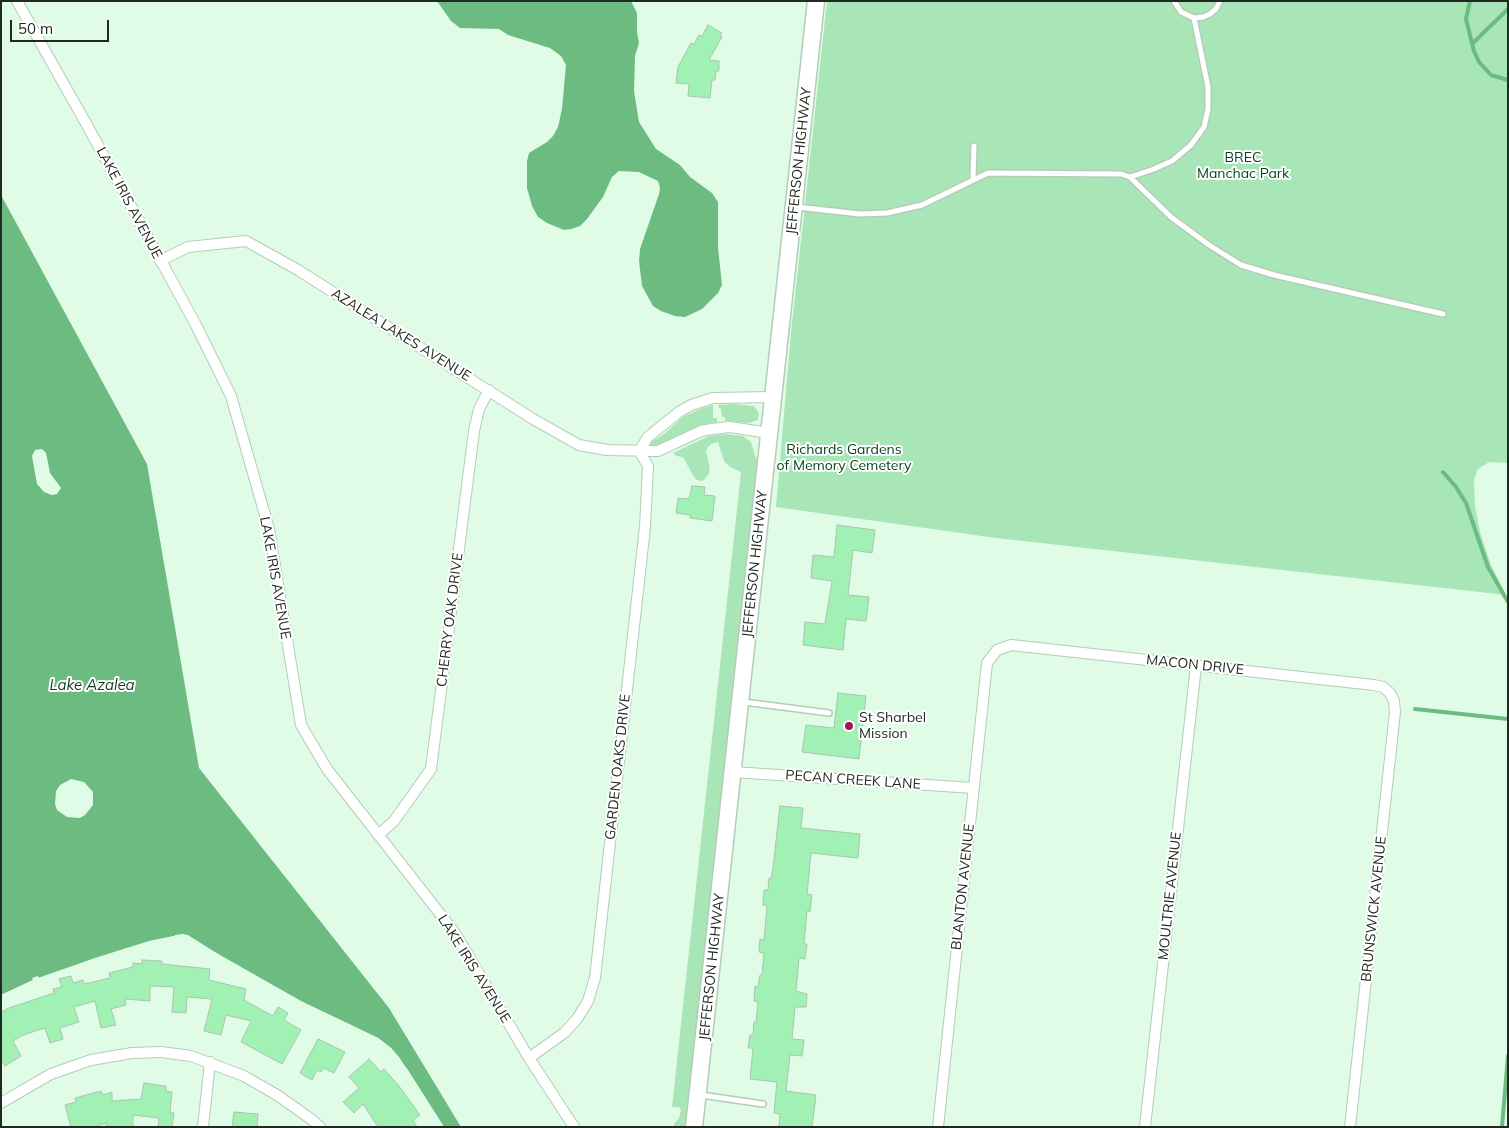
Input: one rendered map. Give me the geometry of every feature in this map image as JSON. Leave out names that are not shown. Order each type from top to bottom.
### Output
[{"type":"main road","name":"JEFFERSON HIGHWAY","points":[[694,1127],[816,1]]},
{"type":"street","name":"LAKE IRIS AVENUE","points":[[17,1],[196,325],[230,396],[269,529],[301,725],[327,769],[455,933],[574,1127]]},
{"type":"street","name":"AZALEA LAKES AVENUE","points":[[160,261],[188,248],[246,241],[298,270],[533,419],[579,445],[607,450],[658,451],[712,429],[730,427],[769,433]]},
{"type":"street","name":"CHERRY OAK DRIVE","points":[[378,834],[394,821],[431,769],[470,459],[477,416],[489,390]]},
{"type":"street","points":[[639,451],[648,437],[679,412],[703,401],[723,398],[772,397]]},
{"type":"street","name":"GARDEN OAKS DRIVE","points":[[530,1058],[564,1033],[577,1019],[588,1001],[595,978],[645,527],[648,466],[639,451]]},
{"type":"street","name":"MACON DRIVE","points":[[997,650],[1011,645],[1374,685],[1382,687],[1390,693]]},
{"type":"street","name":"BLANTON AVENUE","points":[[938,1127],[988,662],[997,650]]},
{"type":"street","name":"MOULTRIE AVENUE","points":[[1145,1127],[1196,666]]},
{"type":"street","name":"BRUNSWICK AVENUE","points":[[1350,1127],[1395,712],[1394,702],[1390,693]]},
{"type":"street","name":"PECAN CREEK LANE","points":[[733,772],[973,788]]},
{"type":"street","points":[[1,1103],[51,1074],[91,1060],[132,1053],[161,1052],[191,1056],[244,1076],[277,1095],[320,1127]]},
{"type":"street","points":[[203,1127],[210,1062]]},
{"type":"lane","points":[[1174,1],[1181,12],[1194,18],[1203,18],[1210,14],[1216,9],[1220,1]]},
{"type":"lane","points":[[1130,177],[1172,161],[1191,145],[1204,127],[1208,109],[1208,87],[1194,18]]},
{"type":"lane","points":[[973,179],[974,146]]},
{"type":"lane","points":[[794,207],[860,214],[887,213],[922,205],[988,172],[1121,174],[1130,177],[1171,218],[1209,246],[1241,265],[1274,275],[1443,314]]},
{"type":"lane","points":[[741,701],[829,713]]},
{"type":"lane","points":[[698,1095],[763,1104]]},
{"type":"green space","points":[[827,1],[1508,1],[1508,463],[1489,462],[1478,469],[1474,480],[1475,506],[1480,532],[1491,565],[1506,595],[996,538],[776,507],[791,333]]},
{"type":"green space","points":[[713,405],[713,418],[717,418],[717,422],[698,426],[654,447],[650,446],[651,442],[664,434],[683,417]]},
{"type":"green space","points":[[718,405],[754,406],[759,413],[758,420],[749,423],[725,421],[725,417],[722,417],[721,409]]},
{"type":"green space","points":[[725,434],[743,436],[751,442],[757,461],[757,472],[687,1127],[674,1127],[681,1110],[679,1107],[672,1107],[741,472],[730,467],[724,461],[718,442],[711,444],[706,451],[710,469],[704,480],[701,481],[694,477],[683,457],[676,456],[673,453],[709,436]]},
{"type":"water","points":[[437,1],[631,1],[637,13],[639,43],[635,56],[634,91],[639,122],[656,149],[680,165],[690,177],[712,193],[718,202],[718,248],[722,285],[718,293],[702,309],[685,317],[661,311],[653,306],[642,286],[639,261],[640,249],[659,194],[658,181],[639,172],[619,171],[612,177],[603,197],[587,219],[580,226],[571,229],[564,230],[538,217],[532,206],[527,188],[527,161],[529,153],[547,142],[558,127],[562,109],[566,65],[561,56],[550,48],[508,35],[499,29],[460,28],[451,21]]},
{"type":"water","name":"Lake Azalea","points":[[1,195],[147,464],[199,768],[389,1008],[461,1127],[444,1127],[399,1057],[378,1038],[299,1000],[183,934],[149,941],[95,958],[38,978],[1,995]],"holes":[[[42,449],[46,453],[50,473],[61,488],[57,494],[52,495],[44,492],[37,484],[32,456],[35,450]],[[71,779],[84,782],[93,792],[93,805],[80,818],[67,817],[57,810],[55,804],[56,791],[60,785]]]},
{"type":"pier","points":[[175,935],[188,935],[299,1000],[261,981],[188,937],[175,938]]},
{"type":"pier","points":[[127,948],[128,951],[39,980],[36,979],[34,982],[1,998],[1,995],[33,980],[32,978],[38,976],[39,978]]},
{"type":"pier","points":[[330,1015],[378,1038],[391,1048],[408,1070],[444,1127],[442,1127],[405,1069],[390,1050],[372,1037],[329,1017]]},
{"type":"building","points":[[708,25],[722,33],[720,36],[722,37],[709,60],[719,61],[719,71],[716,71],[715,80],[712,80],[710,98],[688,96],[689,84],[676,83],[678,67],[691,43],[694,44],[699,35],[702,36]]},
{"type":"building","points":[[692,486],[705,487],[704,495],[715,496],[712,521],[690,518],[690,515],[676,513],[678,498],[689,499]]},
{"type":"building","points":[[837,525],[875,530],[872,553],[853,550],[848,595],[869,597],[866,621],[846,619],[843,650],[803,645],[805,622],[825,624],[832,581],[811,578],[813,555],[834,557]]},
{"type":"building","name":"St Sharbel Mission","points":[[838,693],[866,696],[859,759],[802,752],[806,725],[834,728]]},
{"type":"building","points":[[780,806],[803,808],[801,828],[860,834],[858,858],[811,853],[807,894],[812,895],[810,912],[807,911],[804,944],[807,944],[805,959],[799,958],[796,991],[807,994],[806,1007],[795,1007],[792,1039],[804,1040],[802,1056],[790,1055],[786,1091],[816,1095],[812,1127],[779,1127],[780,1114],[774,1113],[777,1082],[750,1079],[753,1048],[748,1048],[750,1035],[753,1035],[754,1022],[756,1022],[758,1002],[754,1001],[755,986],[758,987],[760,975],[762,975],[764,953],[759,952],[760,939],[764,940],[767,906],[763,905],[764,890],[768,890],[769,878],[771,879]]},
{"type":"building","points":[[142,960],[162,961],[162,964],[210,969],[209,980],[246,989],[244,1000],[273,1016],[278,1007],[288,1013],[284,1020],[301,1030],[282,1064],[241,1042],[251,1021],[226,1015],[221,1035],[204,1031],[212,999],[187,997],[186,1013],[172,1012],[174,987],[150,986],[150,1001],[125,999],[126,1005],[111,1009],[116,1025],[101,1028],[95,1001],[74,1007],[79,1022],[60,1028],[63,1039],[50,1043],[45,1028],[23,1035],[13,1041],[21,1056],[5,1066],[1,1059],[1,1012],[54,993],[53,989],[62,987],[59,979],[71,976],[73,983],[83,980],[84,984],[110,978],[109,973],[133,967],[133,963],[142,964]]},
{"type":"building","points":[[318,1039],[345,1052],[334,1073],[323,1068],[321,1072],[317,1070],[312,1080],[300,1073]]},
{"type":"building","points":[[369,1059],[381,1072],[384,1069],[420,1115],[413,1120],[417,1127],[378,1127],[363,1104],[354,1113],[343,1102],[359,1088],[349,1077]]},
{"type":"building","points":[[144,1083],[166,1086],[166,1091],[172,1092],[170,1113],[174,1113],[172,1127],[158,1127],[159,1118],[133,1115],[133,1127],[106,1127],[106,1123],[94,1127],[71,1127],[65,1105],[76,1102],[75,1098],[101,1091],[103,1095],[112,1092],[112,1101],[141,1099]]},
{"type":"building","points":[[234,1112],[258,1114],[257,1127],[232,1127]]},
{"type":"waterway","points":[[1470,1],[1466,19],[1474,51],[1479,62],[1491,75],[1508,80]]},
{"type":"waterway","points":[[1472,44],[1508,9]]},
{"type":"waterway","points":[[1443,472],[1456,487],[1466,503],[1488,567],[1508,602]]},
{"type":"waterway","points":[[1415,709],[1508,719]]},
{"type":"waterway","points":[[1502,1127],[1508,1056]]},
{"type":"place","name":"St Sharbel Mission","points":[[849,726]]},
{"type":"park label","name":"BREC Manchac Park","points":[[1243,166]]},
{"type":"park label","name":"Richards Gardens of Memory Cemetery","points":[[844,458]]}]
